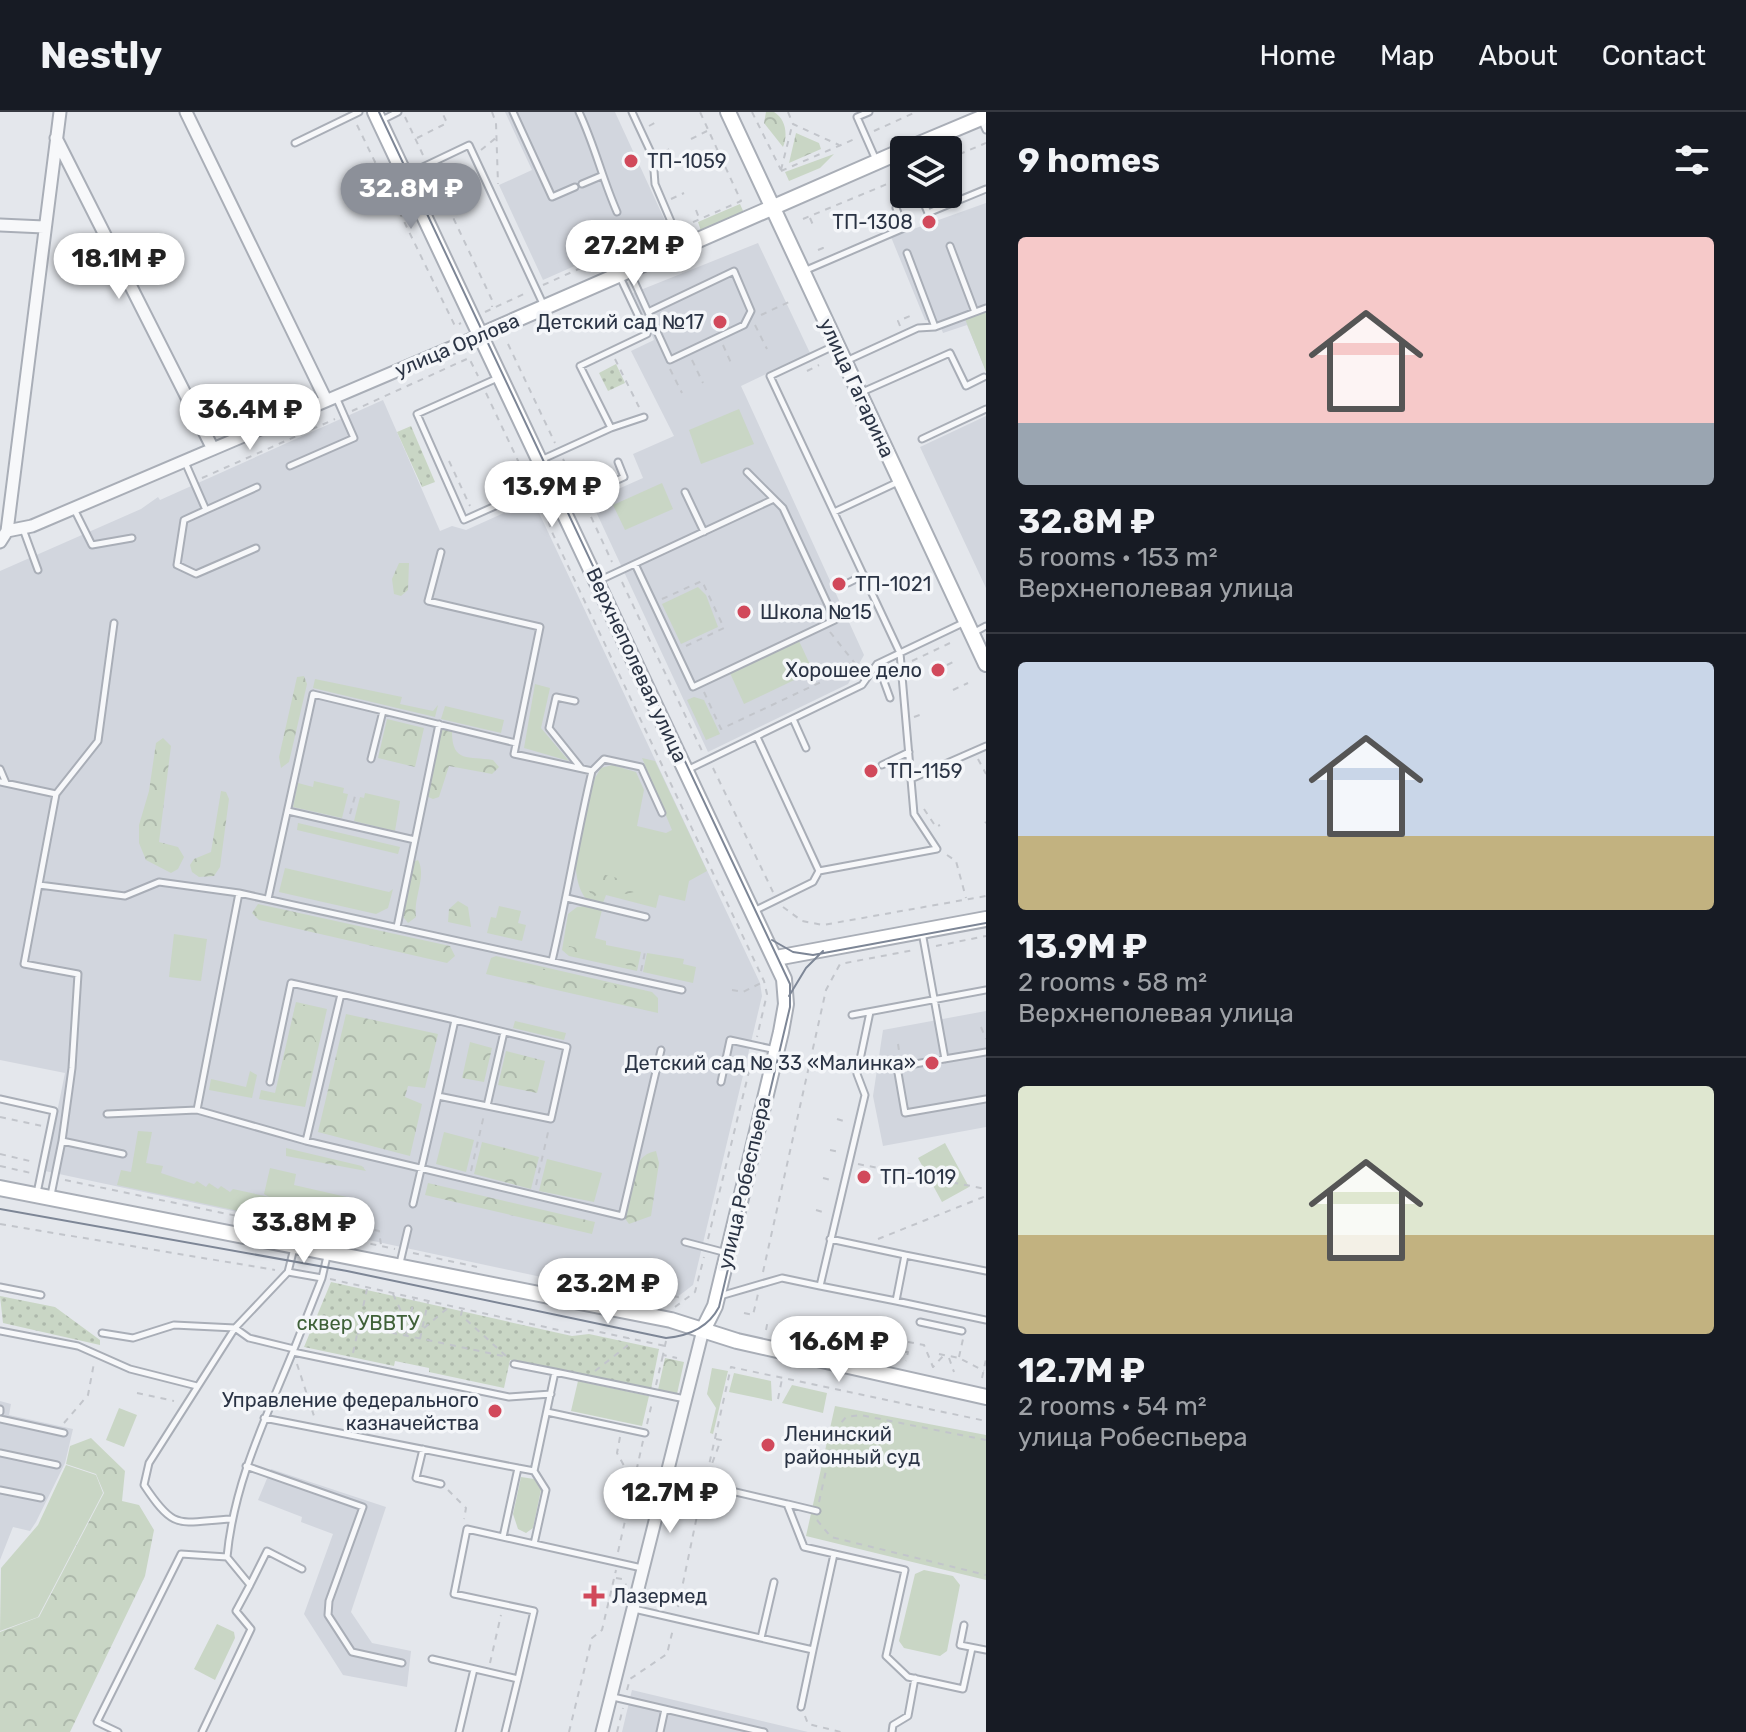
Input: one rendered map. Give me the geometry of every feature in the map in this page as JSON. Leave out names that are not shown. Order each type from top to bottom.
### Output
[{"type":"street","points":[[0,542],[7,531],[60,112]]},
{"type":"street","points":[[186,112],[331,398]]},
{"type":"street","name":"улица Гагарина","points":[[728,112],[986,664]]},
{"type":"street","name":"Верхнеполевая улица","points":[[377,116],[776,958]]},
{"type":"street","name":"улица Орлова","points":[[939,136],[984,118]]},
{"type":"street","points":[[56,137],[213,449]]},
{"type":"street","name":"улица Орлова","points":[[7,531],[23,528],[213,449],[890,156]]},
{"type":"street","points":[[0,225],[44,227]]},
{"type":"street","points":[[776,958],[986,919]]},
{"type":"street","name":"улица Робеспьера","points":[[602,1732],[703,1330],[717,1296],[728,1253],[776,1050],[787,991],[776,958]]},
{"type":"street","points":[[0,1188],[328,1250],[401,1258],[671,1320],[737,1341],[986,1397]]},
{"type":"lane","points":[[295,143],[359,112]]},
{"type":"lane","points":[[377,116],[401,112]]},
{"type":"lane","points":[[513,112],[552,197],[575,187]]},
{"type":"lane","points":[[579,112],[598,154],[601,176],[617,212]]},
{"type":"lane","points":[[632,112],[653,157],[655,184],[682,246]]},
{"type":"lane","points":[[869,112],[857,117],[877,162]]},
{"type":"lane","points":[[405,175],[469,145],[544,307]]},
{"type":"lane","points":[[582,184],[601,176]]},
{"type":"lane","points":[[962,199],[986,189]]},
{"type":"lane","points":[[803,271],[904,228],[896,208]]},
{"type":"lane","points":[[611,428],[580,366],[647,334],[629,269],[632,245],[628,237]]},
{"type":"lane","points":[[950,246],[975,312]]},
{"type":"lane","points":[[907,253],[935,327]]},
{"type":"lane","points":[[629,269],[648,312],[670,360],[744,325],[751,317],[750,305],[734,271],[648,312]]},
{"type":"lane","points":[[845,362],[918,328],[935,327],[986,308]]},
{"type":"lane","points":[[819,871],[937,849],[914,814],[900,653],[770,376],[837,345]]},
{"type":"lane","points":[[860,393],[950,353],[966,386],[984,377]]},
{"type":"lane","points":[[501,377],[417,414],[464,520],[522,494]]},
{"type":"lane","points":[[290,466],[354,438],[344,415],[331,398]]},
{"type":"lane","points":[[922,439],[986,409]]},
{"type":"lane","points":[[540,460],[611,428],[644,417]]},
{"type":"lane","points":[[184,461],[206,510]]},
{"type":"lane","points":[[562,505],[624,477],[618,462]]},
{"type":"lane","points":[[635,564],[693,687],[835,620],[783,508],[747,472]]},
{"type":"lane","points":[[834,512],[900,481]]},
{"type":"lane","points":[[256,548],[196,574],[177,565],[184,520],[257,487]]},
{"type":"lane","points":[[685,492],[704,532]]},
{"type":"lane","points":[[598,581],[774,499]]},
{"type":"lane","points":[[73,508],[92,545],[132,538]]},
{"type":"lane","points":[[23,528],[38,570]]},
{"type":"lane","points":[[441,552],[428,601],[540,627],[514,754],[592,771]]},
{"type":"lane","points":[[848,583],[864,575]]},
{"type":"lane","points":[[44,1195],[55,1178],[62,1141],[72,1068],[78,974],[24,964],[56,794],[98,741],[114,623]]},
{"type":"lane","points":[[687,770],[862,685],[877,664],[969,627],[986,626]]},
{"type":"lane","points":[[877,664],[890,698]]},
{"type":"lane","points":[[268,899],[313,694],[516,743]]},
{"type":"lane","points":[[575,701],[556,697],[549,728],[581,769]]},
{"type":"lane","points":[[371,759],[383,711]]},
{"type":"lane","points":[[793,719],[806,748]]},
{"type":"lane","points":[[397,927],[439,724]]},
{"type":"lane","points":[[757,737],[819,871]]},
{"type":"lane","points":[[911,779],[986,746]]},
{"type":"lane","points":[[882,765],[909,752]]},
{"type":"lane","points":[[552,961],[567,898],[570,860],[592,771],[604,759],[641,767],[662,813]]},
{"type":"lane","points":[[0,769],[3,783],[56,794]]},
{"type":"lane","points":[[288,811],[415,840]]},
{"type":"lane","points":[[753,911],[813,882],[819,871]]},
{"type":"lane","points":[[39,885],[125,896],[159,882],[239,893],[682,990]]},
{"type":"lane","points":[[197,1110],[239,893]]},
{"type":"lane","points":[[567,898],[646,917]]},
{"type":"lane","points":[[922,931],[945,1059]]},
{"type":"lane","points":[[270,1082],[291,983],[567,1047],[551,1119],[438,1096]]},
{"type":"lane","points":[[852,1015],[986,990]]},
{"type":"lane","points":[[306,1141],[341,994]]},
{"type":"lane","points":[[820,1286],[865,1095],[857,1074],[870,1012]]},
{"type":"lane","points":[[413,1204],[455,1020]]},
{"type":"lane","points":[[487,1106],[504,1032]]},
{"type":"lane","points":[[721,1082],[730,1040],[776,1050]]},
{"type":"lane","points":[[107,1114],[197,1110],[306,1141],[622,1216],[661,1050]]},
{"type":"lane","points":[[986,1052],[897,1067],[905,1113],[986,1099]]},
{"type":"lane","points":[[0,1099],[54,1111],[40,1175],[44,1195]]},
{"type":"lane","points":[[62,1141],[123,1154]]},
{"type":"lane","points":[[401,1258],[408,1229]]},
{"type":"lane","points":[[830,1239],[986,1271]]},
{"type":"lane","points":[[685,1242],[728,1253]]},
{"type":"lane","points":[[231,1519],[173,1521],[164,1516],[144,1485],[149,1463],[235,1328],[288,1272],[296,1244]]},
{"type":"lane","points":[[250,1585],[227,1557],[231,1519],[246,1466],[322,1278],[328,1250]]},
{"type":"lane","points":[[896,1301],[905,1255]]},
{"type":"lane","points":[[288,1272],[322,1278]]},
{"type":"lane","points":[[717,1296],[782,1278],[986,1320]]},
{"type":"lane","points":[[0,1287],[41,1295]]},
{"type":"lane","points":[[920,1322],[959,1330],[959,1314]]},
{"type":"lane","points":[[102,1333],[133,1338],[174,1325],[235,1328],[249,1338],[350,1364],[509,1397],[551,1394]]},
{"type":"lane","points":[[0,1331],[78,1346],[130,1369],[197,1386]]},
{"type":"lane","points":[[514,1364],[686,1399]]},
{"type":"lane","points":[[534,1544],[546,1490],[534,1471],[555,1372]]},
{"type":"lane","points":[[547,1412],[645,1433]]},
{"type":"lane","points":[[264,1418],[534,1471]]},
{"type":"lane","points":[[0,1419],[63,1432]]},
{"type":"lane","points":[[423,1449],[416,1478],[441,1484]]},
{"type":"lane","points":[[0,1453],[57,1465]]},
{"type":"lane","points":[[246,1466],[363,1507],[329,1601],[328,1615],[352,1652],[402,1663]]},
{"type":"lane","points":[[503,1537],[518,1468]]},
{"type":"lane","points":[[667,1476],[817,1511]]},
{"type":"lane","points":[[0,1490],[41,1498]]},
{"type":"lane","points":[[787,1504],[804,1547],[905,1570],[886,1656],[908,1677],[963,1689],[972,1648]]},
{"type":"lane","points":[[505,1732],[534,1611],[454,1594],[467,1529],[643,1568]]},
{"type":"lane","points":[[202,1732],[251,1629],[236,1611],[267,1551],[302,1569]]},
{"type":"lane","points":[[118,1732],[97,1722],[181,1554],[227,1557]]},
{"type":"lane","points":[[801,1707],[834,1554]]},
{"type":"lane","points":[[761,1638],[774,1582]]},
{"type":"lane","points":[[634,1609],[813,1650]]},
{"type":"lane","points":[[964,1625],[960,1645],[986,1650]]},
{"type":"lane","points":[[432,1659],[518,1679]]},
{"type":"lane","points":[[459,1732],[474,1669]]},
{"type":"lane","points":[[892,1732],[893,1725],[908,1716],[915,1678]]},
{"type":"lane","points":[[611,1697],[764,1732]]},
{"type":"lane","points":[[660,1732],[665,1709]]},
{"type":"path","points":[[401,112],[492,300],[492,308],[669,228],[675,230],[741,201],[700,112]]},
{"type":"path","points":[[416,138],[447,123],[442,112]]},
{"type":"path","points":[[492,112],[499,176],[495,201]]},
{"type":"path","points":[[752,112],[781,171]]},
{"type":"path","points":[[755,119],[759,112]]},
{"type":"path","points":[[781,171],[793,124],[788,112]]},
{"type":"path","points":[[781,171],[916,112]]},
{"type":"path","points":[[352,115],[455,326]]},
{"type":"path","points":[[644,128],[658,121]]},
{"type":"path","points":[[793,124],[840,146]]},
{"type":"path","points":[[691,139],[709,131]]},
{"type":"path","points":[[473,155],[497,137]]},
{"type":"path","points":[[962,153],[986,143]]},
{"type":"path","points":[[653,157],[673,147]]},
{"type":"path","points":[[700,159],[718,151]]},
{"type":"path","points":[[803,219],[890,183]]},
{"type":"path","points":[[663,203],[684,193]]},
{"type":"path","points":[[696,210],[700,219]]},
{"type":"path","points":[[810,217],[813,225]]},
{"type":"path","points":[[575,228],[578,234]]},
{"type":"path","points":[[818,250],[823,248],[822,245]]},
{"type":"path","points":[[588,256],[591,263]]},
{"type":"path","points":[[767,349],[752,319],[789,302]]},
{"type":"path","points":[[900,321],[910,316]]},
{"type":"path","points":[[719,337],[731,363]]},
{"type":"path","points":[[508,344],[701,750],[709,759],[777,901],[802,921],[823,925],[986,896]]},
{"type":"path","points":[[611,351],[644,417]]},
{"type":"path","points":[[688,351],[703,383]]},
{"type":"path","points":[[194,482],[469,358],[537,501],[551,521],[551,530],[764,981],[767,994],[695,1292],[673,1308]]},
{"type":"path","points":[[670,360],[682,393]]},
{"type":"path","points":[[807,371],[819,365]]},
{"type":"path","points":[[447,457],[472,509]]},
{"type":"path","points":[[654,603],[702,581],[713,604],[724,628],[676,650]]},
{"type":"path","points":[[825,625],[868,677]]},
{"type":"path","points":[[908,663],[950,643]]},
{"type":"path","points":[[947,665],[957,660]]},
{"type":"path","points":[[700,684],[721,729],[838,674],[852,661]]},
{"type":"path","points":[[953,690],[968,683]]},
{"type":"path","points":[[912,704],[913,718],[925,713]]},
{"type":"path","points":[[986,754],[977,758],[986,774]]},
{"type":"path","points":[[348,825],[355,796]]},
{"type":"path","points":[[920,802],[936,827],[940,825]]},
{"type":"path","points":[[937,849],[956,861],[967,899]]},
{"type":"path","points":[[766,1259],[826,990],[840,964],[986,936]]},
{"type":"path","points":[[639,980],[645,952]]},
{"type":"path","points":[[732,990],[743,992],[764,981]]},
{"type":"path","points":[[981,1027],[986,1039]]},
{"type":"path","points":[[898,1044],[902,1066]]},
{"type":"path","points":[[468,1180],[487,1106]]},
{"type":"path","points":[[0,1117],[50,1128]]},
{"type":"path","points":[[533,1195],[551,1119]]},
{"type":"path","points":[[837,1119],[851,1123]]},
{"type":"path","points":[[830,1150],[844,1153]]},
{"type":"path","points":[[0,1154],[43,1164]]},
{"type":"path","points":[[848,1162],[986,1189]]},
{"type":"path","points":[[0,1166],[40,1175]]},
{"type":"path","points":[[55,1178],[381,1246],[401,1258],[478,1267]]},
{"type":"path","points":[[823,1178],[837,1182]]},
{"type":"path","points":[[861,1246],[986,1196]]},
{"type":"path","points":[[816,1210],[830,1214]]},
{"type":"path","points":[[0,1224],[288,1272]]},
{"type":"path","points":[[351,1225],[379,1231],[381,1246]]},
{"type":"path","points":[[322,1278],[572,1333],[590,1330],[665,1346]]},
{"type":"path","points":[[350,1364],[367,1288]]},
{"type":"path","points":[[393,1293],[408,1325]]},
{"type":"path","points":[[673,1296],[686,1299]]},
{"type":"path","points":[[406,1336],[414,1298]]},
{"type":"path","points":[[420,1339],[429,1301]]},
{"type":"path","points":[[423,1328],[427,1329],[450,1306]]},
{"type":"path","points":[[463,1309],[461,1315],[514,1364]]},
{"type":"path","points":[[744,1313],[753,1315]]},
{"type":"path","points":[[361,1317],[370,1328]]},
{"type":"path","points":[[766,1330],[768,1320]]},
{"type":"path","points":[[357,1334],[370,1328],[507,1357]]},
{"type":"path","points":[[591,1375],[627,1346],[629,1338]]},
{"type":"path","points":[[569,1732],[592,1638],[602,1630],[666,1341]]},
{"type":"path","points":[[908,1342],[924,1345],[933,1367],[944,1355]]},
{"type":"path","points":[[294,1350],[317,1428]]},
{"type":"path","points":[[905,1352],[908,1352],[906,1361]]},
{"type":"path","points":[[63,1432],[63,1425],[88,1395],[96,1354]]},
{"type":"path","points":[[663,1355],[677,1358]]},
{"type":"path","points":[[944,1355],[984,1371]]},
{"type":"path","points":[[944,1355],[954,1372]]},
{"type":"path","points":[[982,1378],[986,1359]]},
{"type":"path","points":[[630,1679],[667,1654],[731,1367],[986,1421]]},
{"type":"path","points":[[778,1399],[782,1378]]},
{"type":"path","points":[[137,1393],[186,1404]]},
{"type":"path","points":[[986,1440],[860,1415],[846,1417],[835,1430],[817,1511],[820,1528],[831,1537],[986,1575]]},
{"type":"path","points":[[622,1428],[617,1453],[634,1483]]},
{"type":"path","points":[[622,1481],[634,1483]]},
{"type":"path","points":[[614,1495],[630,1499]]},
{"type":"path","points":[[612,1508],[627,1511]]},
{"type":"path","points":[[615,1577],[622,1579],[626,1585]]},
{"type":"path","points":[[801,1707],[808,1724],[841,1732]]},
{"type":"shaded area","points":[[505,112],[615,112],[667,225],[543,280],[499,185],[532,170]]},
{"type":"shaded area","points":[[986,203],[986,371],[967,325],[943,333],[939,322],[925,320],[891,237]]},
{"type":"shaded area","name":"Школа №15","points":[[758,243],[810,353],[741,386],[864,655],[848,684],[708,752],[591,501],[643,478],[633,454],[674,436],[631,351],[654,340],[633,293]]},
{"type":"shaded area","points":[[383,400],[440,531],[452,526],[466,530],[533,500],[760,983],[762,996],[693,1285],[668,1304],[45,1171],[65,1073],[0,1060],[0,571],[141,509],[158,497],[160,500]]},
{"type":"shaded area","points":[[986,416],[986,588],[920,447]]},
{"type":"shaded area","name":"Детский сад № 33 «Малинка»","points":[[986,1011],[986,1127],[883,1146],[873,1096],[883,1030]]},
{"type":"shaded area","points":[[0,1401],[11,1404],[9,1415],[73,1429],[65,1463],[36,1522],[30,1531],[13,1527],[0,1560]]},
{"type":"shaded area","points":[[271,1469],[386,1507],[351,1612],[372,1643],[411,1651],[407,1687],[343,1675],[304,1614],[333,1534],[301,1522],[302,1517],[258,1500]]},
{"type":"shaded area","points":[[632,1690],[808,1732],[622,1732]]},
{"type":"green space","points":[[766,112],[774,112],[783,123],[786,132],[783,147],[764,123]]},
{"type":"green space","points":[[796,133],[819,143],[821,149],[789,163]]},
{"type":"green space","points":[[834,154],[820,168],[789,181],[785,172]]},
{"type":"green space","points":[[740,204],[744,213],[701,231],[698,222]]},
{"type":"green space","points":[[986,311],[986,372],[965,319]]},
{"type":"green space","points":[[616,364],[625,383],[608,391],[599,373]]},
{"type":"green space","points":[[739,409],[754,444],[701,464],[689,430]]},
{"type":"green space","points":[[411,426],[435,482],[422,487],[397,432]]},
{"type":"green space","points":[[662,483],[673,509],[625,530],[613,505]]},
{"type":"green space","points":[[399,563],[409,563],[408,590],[401,596],[394,594],[392,579]]},
{"type":"green space","points":[[698,587],[706,595],[718,627],[681,644],[662,604]]},
{"type":"green space","points":[[799,641],[813,671],[744,704],[730,673]]},
{"type":"green space","points":[[304,676],[307,684],[289,762],[281,768],[279,757],[297,677]]},
{"type":"green space","points":[[315,679],[402,697],[400,704],[433,711],[438,705],[435,717],[313,688]]},
{"type":"green space","points":[[535,684],[550,688],[541,728],[569,761],[524,748]]},
{"type":"green space","points":[[694,697],[704,700],[720,734],[706,740],[687,700]]},
{"type":"green space","points":[[445,706],[504,720],[501,733],[441,719]]},
{"type":"green space","points":[[387,719],[424,728],[415,767],[378,758]]},
{"type":"green space","points":[[441,728],[452,732],[455,749],[459,753],[469,758],[493,760],[499,767],[492,774],[449,766],[439,797],[433,799],[426,796]]},
{"type":"green space","points":[[163,738],[171,746],[159,842],[178,847],[184,857],[178,869],[171,873],[146,860],[139,843],[139,825],[149,791],[156,743]]},
{"type":"green space","points":[[642,758],[655,761],[707,871],[689,881],[685,901],[659,895],[656,908],[606,895],[603,903],[586,899],[579,886],[576,856],[595,778],[601,768],[612,765],[636,772],[644,790],[637,826],[666,833],[672,830]]},
{"type":"green space","points":[[314,781],[344,788],[343,793],[348,794],[342,818],[293,807],[298,783],[313,787]]},
{"type":"green space","points":[[221,791],[226,792],[229,799],[220,867],[214,876],[199,877],[192,872],[190,865],[194,859],[211,852]]},
{"type":"green space","points":[[365,793],[400,801],[395,831],[354,821],[360,797],[364,798]]},
{"type":"green space","points":[[298,823],[400,847],[398,854],[297,830]]},
{"type":"green space","points":[[418,860],[421,880],[416,917],[408,923],[401,914],[413,862]]},
{"type":"green space","points":[[285,868],[389,892],[393,889],[388,908],[376,914],[279,892]]},
{"type":"green space","points":[[584,870],[634,884],[634,892],[626,894],[610,888],[593,897],[580,878]]},
{"type":"green space","points":[[458,901],[468,907],[471,927],[448,922],[449,909]]},
{"type":"green space","points":[[258,904],[450,946],[455,956],[447,963],[259,920],[252,913]]},
{"type":"green space","points":[[499,906],[521,911],[518,923],[526,925],[522,941],[487,933],[491,917],[496,918]]},
{"type":"green space","points":[[577,907],[602,910],[595,938],[606,941],[606,945],[641,952],[637,971],[569,956],[562,950],[568,914]]},
{"type":"green space","points":[[495,921],[522,928],[522,938],[494,934],[489,928]]},
{"type":"green space","points":[[174,934],[207,939],[201,981],[169,977]]},
{"type":"green space","points":[[569,946],[634,961],[637,967],[567,954]]},
{"type":"green space","points":[[647,953],[684,959],[683,964],[696,967],[693,983],[643,972]]},
{"type":"green space","points":[[496,956],[652,992],[658,998],[658,1013],[486,974],[491,958]]},
{"type":"green space","points":[[527,965],[650,993],[655,1003],[646,1009],[527,982],[521,974]]},
{"type":"green space","points":[[296,1002],[327,1009],[305,1107],[259,1099],[261,1090],[275,1093]]},
{"type":"green space","points":[[300,1004],[321,1009],[322,1028],[311,1032],[318,1045],[303,1106],[287,1101],[278,1086],[295,1007]]},
{"type":"green space","points":[[346,1014],[438,1034],[425,1088],[408,1086],[405,1097],[422,1104],[410,1156],[318,1132]]},
{"type":"green space","points":[[515,1021],[566,1033],[564,1040],[513,1028]]},
{"type":"green space","points":[[470,1042],[492,1048],[484,1082],[462,1078]]},
{"type":"green space","points":[[506,1051],[545,1061],[537,1093],[498,1085]]},
{"type":"green space","points":[[250,1071],[257,1075],[252,1098],[209,1090],[211,1079],[246,1087]]},
{"type":"green space","points":[[138,1131],[152,1132],[146,1163],[163,1166],[161,1173],[194,1184],[197,1181],[206,1187],[209,1183],[230,1192],[233,1189],[269,1197],[264,1194],[270,1168],[296,1174],[294,1185],[351,1198],[346,1234],[117,1185],[121,1170],[131,1172]]},
{"type":"green space","points":[[444,1132],[474,1140],[466,1172],[436,1164]]},
{"type":"green space","points":[[482,1142],[539,1157],[531,1189],[474,1174]]},
{"type":"green space","points":[[945,1143],[969,1187],[942,1202],[918,1158]]},
{"type":"green space","points":[[286,1148],[362,1166],[366,1171],[286,1156]]},
{"type":"green space","points":[[656,1151],[659,1163],[651,1216],[629,1224],[624,1217],[635,1168],[647,1154]]},
{"type":"green space","points":[[547,1159],[602,1173],[594,1202],[539,1191]]},
{"type":"green space","points":[[545,1176],[587,1191],[591,1199],[559,1194],[543,1185]]},
{"type":"green space","points":[[428,1183],[595,1222],[592,1234],[425,1195]]},
{"type":"green space","name":"сквер УВВТУ","points":[[331,1282],[572,1336],[589,1334],[659,1349],[651,1389],[510,1360],[504,1388],[429,1372],[429,1368],[395,1361],[394,1366],[304,1347]]},
{"type":"green space","points":[[0,1296],[55,1307],[100,1340],[100,1345],[3,1323]]},
{"type":"green space","points":[[665,1358],[684,1362],[677,1394],[658,1390]]},
{"type":"green space","points":[[712,1368],[728,1371],[713,1434],[710,1433],[716,1408],[707,1394]]},
{"type":"green space","points":[[734,1373],[771,1381],[772,1401],[729,1392]]},
{"type":"green space","points":[[578,1381],[649,1396],[642,1426],[571,1411]]},
{"type":"green space","points":[[792,1385],[827,1393],[823,1413],[782,1403]]},
{"type":"green space","points":[[835,1406],[986,1435],[986,1580],[806,1536]]},
{"type":"green space","points":[[119,1408],[137,1415],[124,1447],[106,1440]]},
{"type":"green space","points":[[91,1438],[125,1471],[122,1501],[139,1505],[154,1530],[145,1576],[70,1732],[0,1732],[0,1632],[39,1617],[104,1493],[96,1474],[66,1464],[70,1446]]},
{"type":"green space","points":[[66,1465],[96,1475],[103,1493],[38,1617],[0,1631],[1,1568],[38,1525]]},
{"type":"green space","points":[[521,1477],[534,1479],[541,1490],[533,1528],[526,1533],[518,1529],[513,1514]]},
{"type":"green space","points":[[924,1570],[953,1576],[960,1585],[947,1651],[940,1656],[904,1648],[899,1641],[915,1574]]},
{"type":"green space","points":[[217,1624],[234,1632],[235,1638],[215,1680],[194,1669]]},
{"type":"tram line","points":[[0,1209],[347,1271],[666,1338],[697,1330],[719,1307],[790,1007],[790,984],[379,112]]},
{"type":"tram line","points":[[772,940],[793,952],[813,955],[986,923]]},
{"type":"tram line","points":[[789,996],[806,968],[823,951]]},
{"type":"place","name":"ТП-1059","points":[[631,161]]},
{"type":"place","name":"ТП-1308","points":[[929,222]]},
{"type":"place","name":"Детский сад №17","points":[[720,322]]},
{"type":"place","name":"ТП-1021","points":[[839,584]]},
{"type":"place","name":"Школа №15","points":[[744,612]]},
{"type":"place","name":"Хорошее дело","points":[[938,670]]},
{"type":"place","name":"ТП-1159","points":[[871,771]]},
{"type":"place","name":"Детский сад № 33 «Малинка»","points":[[932,1063]]},
{"type":"place","name":"ТП-1019","points":[[864,1177]]},
{"type":"place","name":"Управление федерального казначейства","points":[[495,1411]]},
{"type":"place","name":"Ленинский районный суд","points":[[768,1445]]},
{"type":"place","name":"Лазермед","points":[[594,1596]]}]
